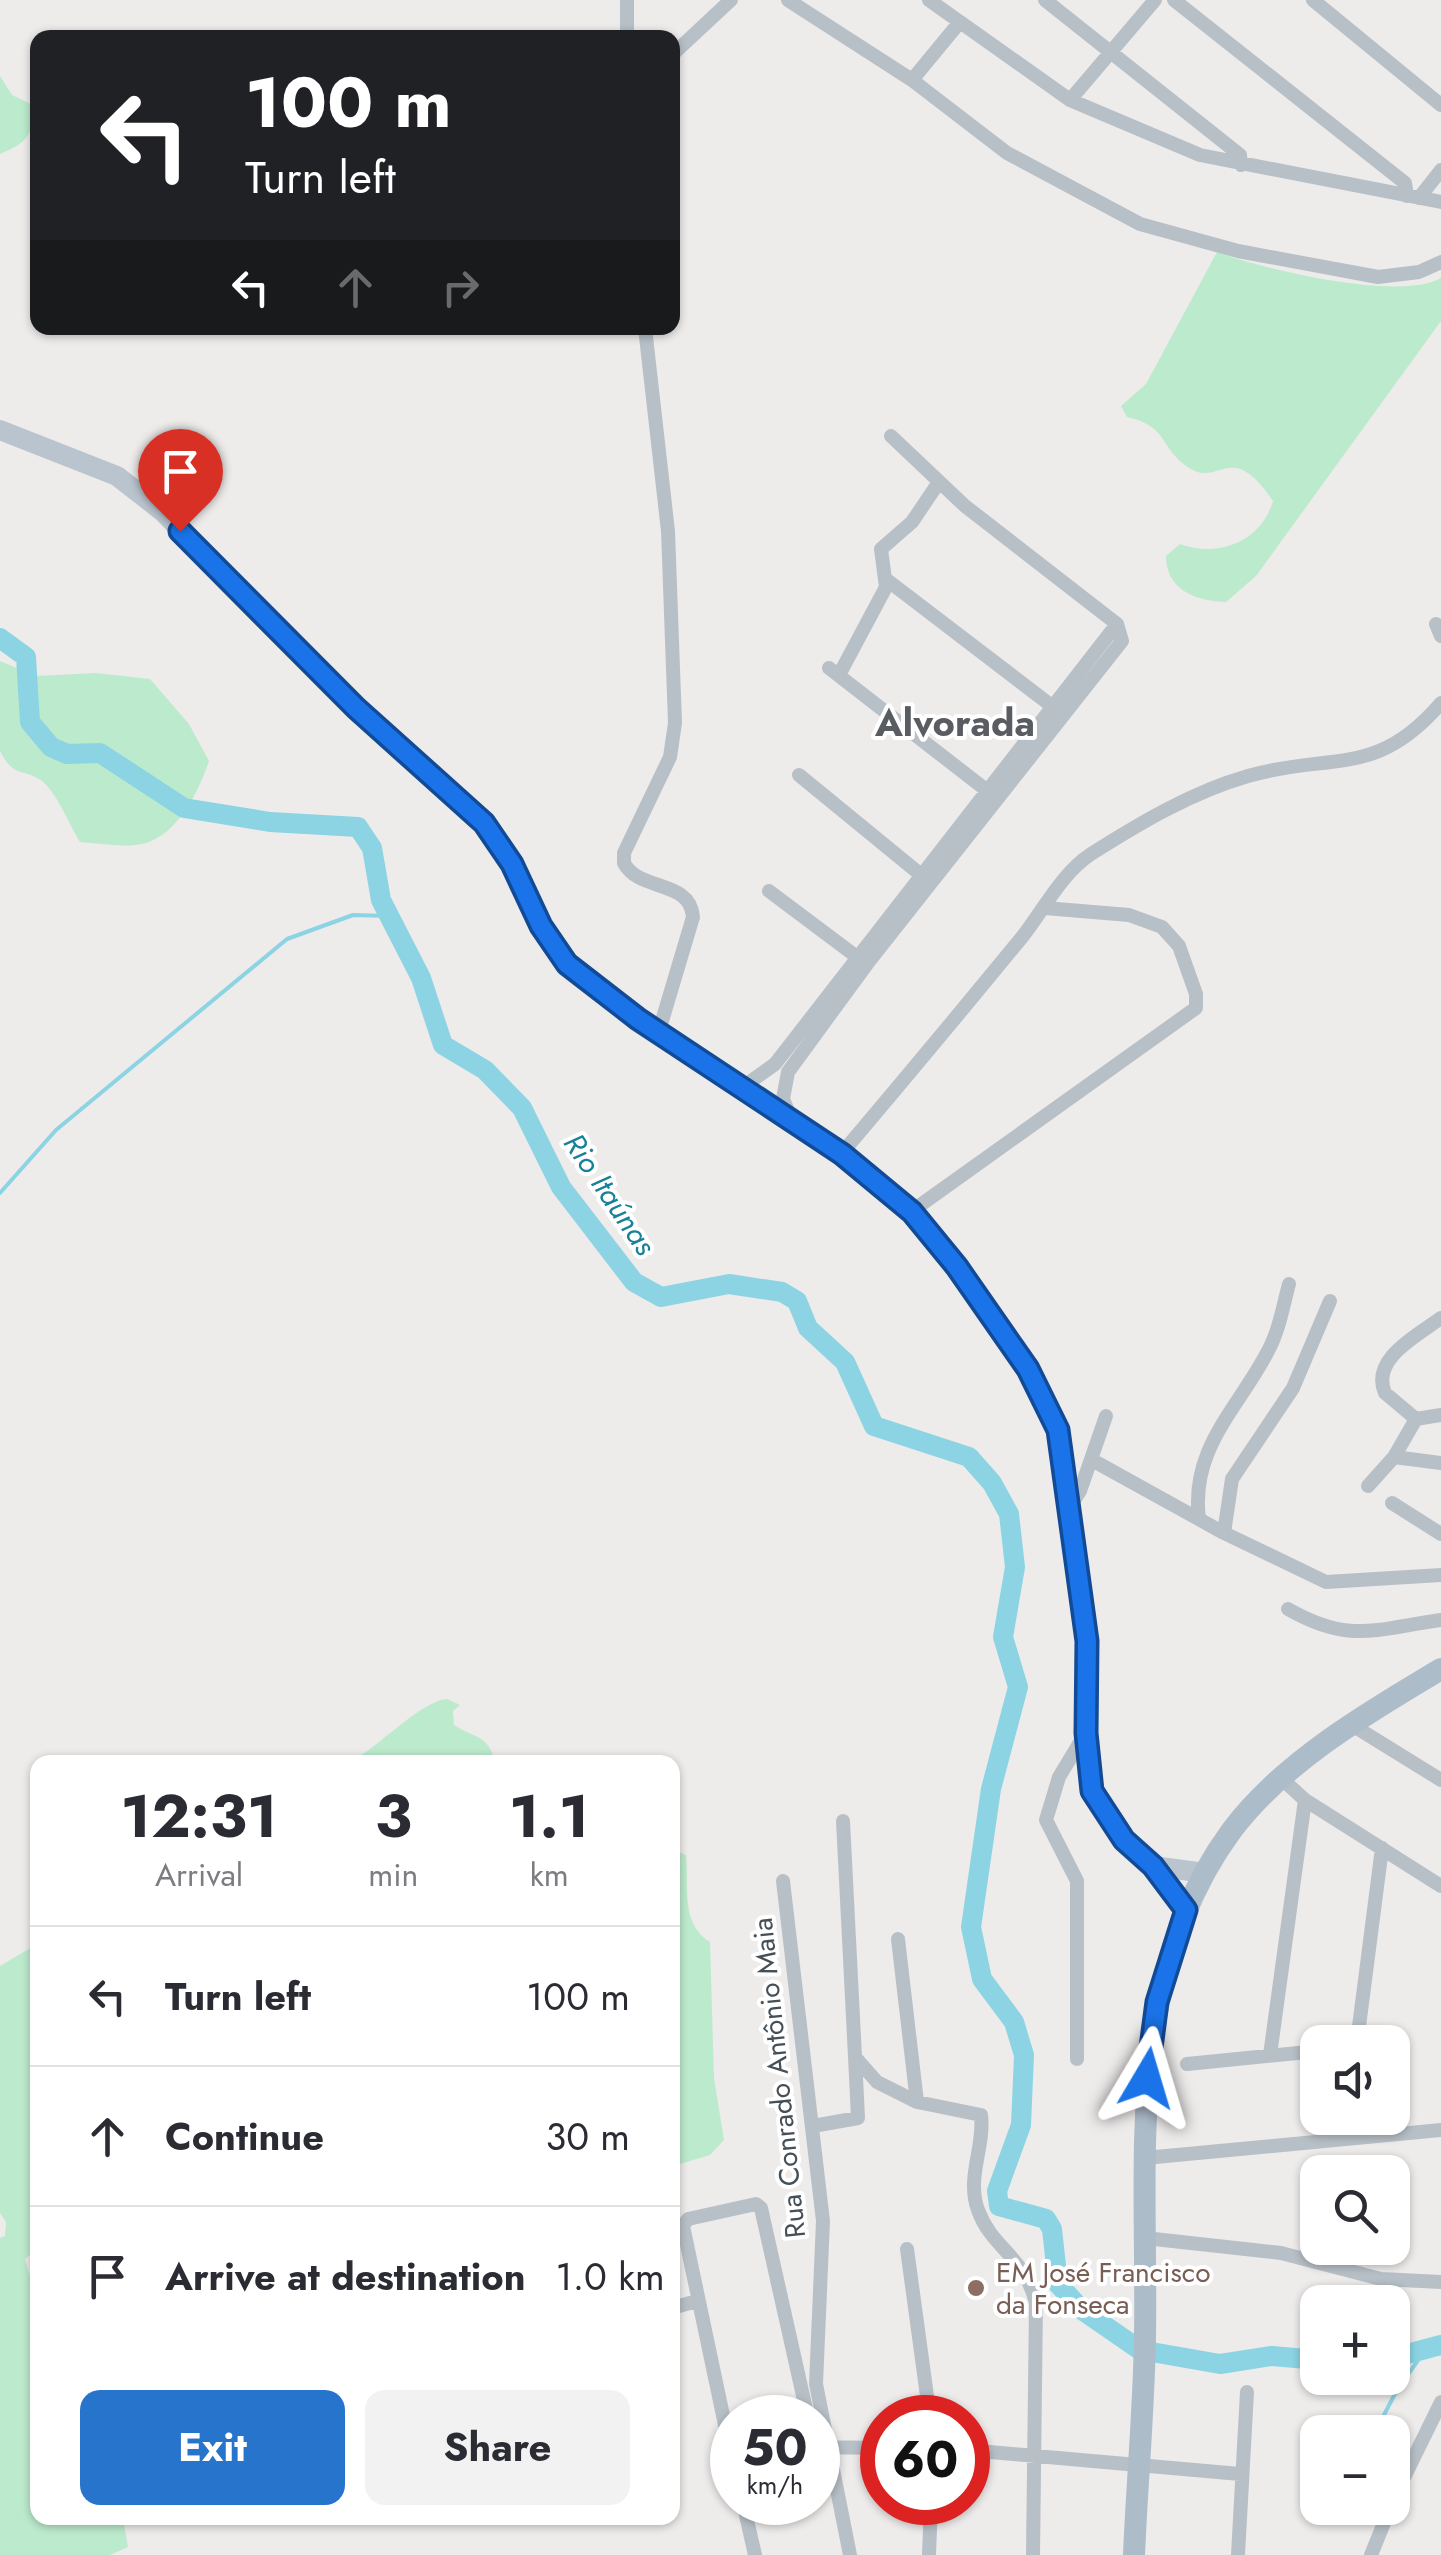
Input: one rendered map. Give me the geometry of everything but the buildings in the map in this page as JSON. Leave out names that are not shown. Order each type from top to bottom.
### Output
[{"type":"main road","points":[[0,430],[117,476],[163,512],[344,696],[484,823],[560,955],[593,987],[790,1116],[912,1212],[1003,1332],[1049,1406],[1064,1460],[1087,1641],[1086,1733],[1092,1791],[1100,1810],[1153,1866],[1186,1910]]},
{"type":"main road","points":[[1134,2555],[1145,2335],[1147,2078],[1157,2002],[1186,1910],[1234,1828],[1282,1780],[1352,1725],[1441,1668]]},
{"type":"main road","points":[[1412,1686],[1441,1678]]},
{"type":"main road","points":[[1153,1866],[1205,1873]]},
{"type":"street","points":[[627,0],[627,30]]},
{"type":"street","points":[[680,48],[731,0]]},
{"type":"street","points":[[788,0],[912,80],[1007,154],[1122,215],[1171,235],[1378,277],[1419,272],[1441,262]]},
{"type":"street","points":[[929,0],[1070,100],[1200,155],[1441,202]]},
{"type":"street","points":[[1044,0],[1240,155],[1241,165]]},
{"type":"street","points":[[1070,100],[1155,0]]},
{"type":"street","points":[[1174,0],[1405,184],[1413,197]]},
{"type":"street","points":[[1313,0],[1441,105]]},
{"type":"street","points":[[912,80],[959,23]]},
{"type":"street","points":[[1413,197],[1441,170]]},
{"type":"street","points":[[646,335],[668,531],[675,723],[670,757],[624,853],[628,872],[680,894],[692,908],[659,1032]]},
{"type":"street","points":[[743,1087],[775,1064],[1058,711],[1122,641],[1117,624],[939,482],[891,436]]},
{"type":"street","points":[[939,482],[912,522],[881,549],[887,580],[834,672],[993,795]]},
{"type":"street","points":[[887,580],[1058,711]]},
{"type":"street","points":[[842,1154],[1087,857],[1165,810],[1249,776],[1292,766],[1361,760],[1401,740],[1441,703]]},
{"type":"street","points":[[800,775],[926,879]]},
{"type":"street","points":[[769,892],[861,960]]},
{"type":"street","points":[[912,1212],[1196,1008],[1196,994],[1179,946],[1162,927],[1129,915],[1045,908]]},
{"type":"street","points":[[790,1116],[783,1099],[788,1072],[861,960]]},
{"type":"street","points":[[638,1019],[666,998]]},
{"type":"street","points":[[1199,1519],[1201,1463],[1223,1419],[1268,1352],[1289,1284]]},
{"type":"street","points":[[1224,1533],[1232,1479],[1293,1388],[1330,1301]]},
{"type":"street","points":[[1441,1318],[1393,1354],[1382,1375],[1385,1393],[1416,1419],[1441,1415]]},
{"type":"street","points":[[1069,1508],[1092,1460],[1106,1416]]},
{"type":"street","points":[[1368,1486],[1394,1457],[1416,1419]]},
{"type":"street","points":[[1394,1457],[1441,1463]]},
{"type":"street","points":[[1092,1460],[1142,1484],[1224,1533],[1326,1582],[1441,1575]]},
{"type":"street","points":[[1392,1503],[1441,1534]]},
{"type":"street","points":[[1288,1609],[1331,1632],[1441,1620]]},
{"type":"street","points":[[1352,1725],[1441,1780]]},
{"type":"street","points":[[1077,2059],[1076,1881],[1046,1820],[1060,1777],[1086,1733]]},
{"type":"street","points":[[1282,1780],[1306,1800],[1441,1886]]},
{"type":"street","points":[[1270,2055],[1306,1800]]},
{"type":"street","points":[[813,2126],[858,2118],[843,1821]]},
{"type":"street","points":[[1360,2025],[1382,1848]]},
{"type":"street","name":"Rua Conrado Antônio Maia","points":[[783,1881],[823,2240],[814,2354],[818,2395]]},
{"type":"street","points":[[898,1939],[917,2102]]},
{"type":"street","points":[[1187,2064],[1300,2052]]},
{"type":"street","points":[[855,2057],[877,2082],[917,2102],[978,2112],[982,2119],[972,2177],[978,2210],[998,2243],[1026,2271],[1036,2302],[1033,2555]]},
{"type":"street","points":[[1145,2158],[1441,2130]]},
{"type":"street","points":[[718,2395],[683,2226],[688,2218],[756,2204],[762,2210],[803,2395]]},
{"type":"street","points":[[1145,2238],[1282,2252],[1382,2279],[1441,2282]]},
{"type":"street","points":[[907,2248],[927,2395]]},
{"type":"street","points":[[680,2306],[697,2301]]},
{"type":"street","points":[[1238,2555],[1246,2392]]},
{"type":"street","points":[[1410,2466],[1441,2402]]},
{"type":"street","points":[[990,2451],[1240,2474]]},
{"type":"street","name":"Rua Conrado Antônio Maia","points":[[840,2516],[850,2555]]},
{"type":"street","points":[[747,2525],[754,2555]]},
{"type":"street","points":[[930,2525],[930,2555]]},
{"type":"street","points":[[1371,2555],[1383,2525]]},
{"type":"green space","points":[[0,76],[12,95],[30,104],[30,129],[17,146],[0,154]]},
{"type":"green space","points":[[1217,252],[1265,267],[1364,285],[1422,284],[1441,278],[1441,321],[1256,576],[1226,602],[1194,596],[1177,585],[1167,568],[1166,556],[1180,544],[1209,549],[1236,543],[1259,527],[1273,501],[1246,472],[1235,468],[1198,472],[1186,466],[1157,431],[1127,417],[1121,406],[1146,384]]},
{"type":"green space","points":[[0,661],[35,676],[96,673],[150,679],[189,724],[209,761],[191,801],[173,826],[149,842],[135,845],[80,842],[48,786],[14,769],[0,751]]},
{"type":"green space","points":[[447,1699],[460,1705],[453,1711],[454,1725],[480,1738],[493,1755],[362,1755],[425,1707]]},
{"type":"green space","points":[[680,1852],[686,1855],[690,1914],[700,1934],[710,1942],[714,2078],[724,2140],[710,2155],[680,2164]]},
{"type":"green space","points":[[30,1948],[30,2255],[25,2259],[30,2276],[30,2525],[124,2525],[128,2547],[110,2555],[0,2555],[0,2238],[5,2236],[6,2222],[0,2213],[0,1966]]},
{"type":"waterway","name":"Rio Itaúnas","points":[[0,638],[26,657],[30,722],[51,747],[67,754],[100,753],[184,808],[270,822],[358,827],[372,848],[381,900],[421,978],[443,1045],[485,1070],[522,1108],[561,1187],[634,1282],[661,1297],[729,1284],[782,1292],[797,1301],[808,1328],[845,1362],[874,1426],[969,1457],[992,1483],[1009,1514],[1015,1567],[1003,1637],[1018,1687],[991,1789],[971,1927],[982,1979],[1014,2022],[1024,2055],[1021,2125],[997,2191],[999,2206],[1046,2219],[1052,2229],[1058,2284],[1082,2310],[1140,2350],[1220,2364],[1272,2356],[1300,2358]]},
{"type":"waterway","points":[[0,1193],[56,1130],[287,939],[353,915],[389,916]]},
{"type":"waterway","name":"Rio Itaúnas","points":[[1410,2353],[1441,2345]]},
{"type":"waterway","points":[[1384,2415],[1426,2349]]},
{"type":"place","name":"EM José Francisco da Fonseca","points":[[976,2288]]},
{"type":"district","name":"Alvorada","points":[[955,722]]},
{"type":"route","points":[[180,531],[356,708],[484,823],[512,864],[541,926],[567,964],[638,1019],[790,1116],[912,1212],[957,1267],[1028,1369],[1049,1406],[1064,1460],[1087,1641],[1086,1733],[1092,1791],[1100,1810],[1124,1840],[1153,1866],[1186,1910],[1157,2002],[1147,2078]]}]
